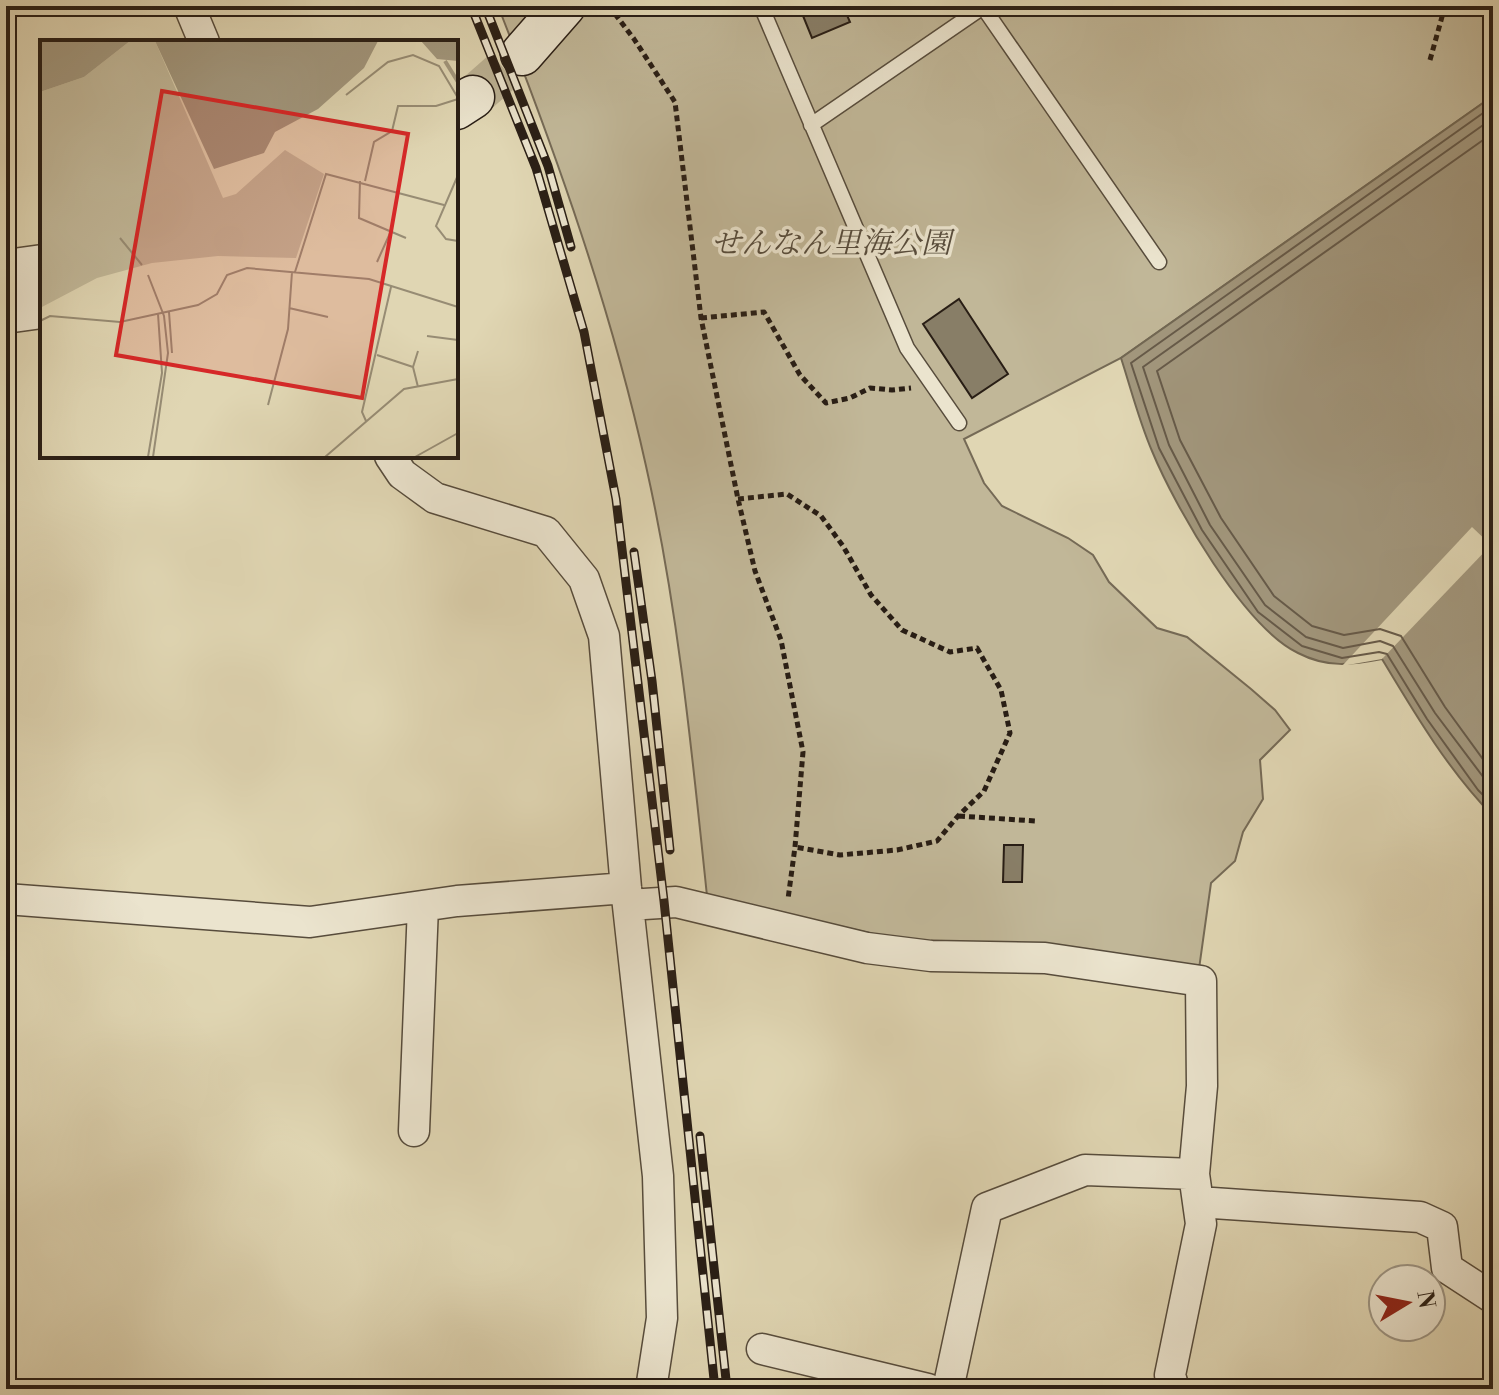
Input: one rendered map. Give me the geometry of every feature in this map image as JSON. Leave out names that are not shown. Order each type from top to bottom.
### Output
[{"type":"street","points":[[189,6],[203,40]]},
{"type":"street","points":[[522,54],[564,6]]},
{"type":"street","points":[[6,265],[40,260]]},
{"type":"street","points":[[6,292],[40,288]]},
{"type":"street","points":[[6,318],[40,313]]},
{"type":"street","points":[[391,458],[402,474],[435,498],[546,532],[584,579],[604,636],[627,896],[658,1176],[662,1318],[651,1389]]},
{"type":"street","points":[[6,899],[310,922],[423,906],[627,896],[676,902],[867,948],[931,956],[1045,958],[1201,981],[1202,1086],[1196,1188],[1201,1224],[1170,1375],[1174,1389]]},
{"type":"street","points":[[414,1131],[423,906]]},
{"type":"street","points":[[948,1389],[987,1208],[1085,1170],[1196,1188],[1420,1217],[1442,1227],[1447,1268],[1493,1298]]},
{"type":"street","points":[[762,1349],[928,1389]]},
{"type":"lane","points":[[761,6],[907,348],[959,423]]},
{"type":"lane","points":[[811,125],[983,7],[1159,262]]},
{"type":"path","points":[[609,6],[675,102],[701,318],[738,499],[755,571],[781,640],[803,752],[795,847],[783,928]]},
{"type":"path","points":[[1430,60],[1445,6]]},
{"type":"path","points":[[701,318],[764,312],[800,375],[826,403],[850,398],[870,388],[892,390],[932,385]]},
{"type":"path","points":[[738,499],[787,494],[821,516],[843,546],[871,595],[902,630],[950,652],[977,648],[1001,690],[1010,733],[984,791],[937,841],[897,850],[840,855],[795,847]]},
{"type":"path","points":[[958,816],[1035,821]]},
{"type":"green space","name":"せんなん里海公園","points":[[498,6],[1493,6],[1493,96],[1121,358],[964,439],[984,483],[1002,506],[1068,538],[1093,555],[1109,582],[1157,628],[1187,637],[1275,710],[1290,730],[1260,760],[1263,799],[1243,832],[1235,861],[1211,883],[1199,969],[900,940],[707,896],[675,626],[646,466],[616,349],[581,233]]},
{"type":"water","points":[[1493,96],[1493,816],[1447,761],[1382,659],[1339,664],[1309,658],[1277,639],[1234,592],[1194,533],[1163,475],[1143,428],[1121,358]]},
{"type":"pier","points":[[1472,527],[1491,545],[1382,659],[1342,666]]},
{"type":"building","points":[[799,6],[843,6],[850,22],[812,38]]},
{"type":"building","points":[[959,299],[1008,374],[972,398],[923,324]]},
{"type":"building","points":[[1004,845],[1023,845],[1022,882],[1003,882]]},
{"type":"tunnel","points":[[473,97],[522,54]]},
{"type":"railway","points":[[471,6],[536,168],[584,332],[616,499],[664,901],[715,1389]]},
{"type":"railway","points":[[485,6],[548,166],[571,247]]},
{"type":"railway","points":[[634,552],[670,850]]},
{"type":"railway","points":[[700,1136],[727,1389]]}]
